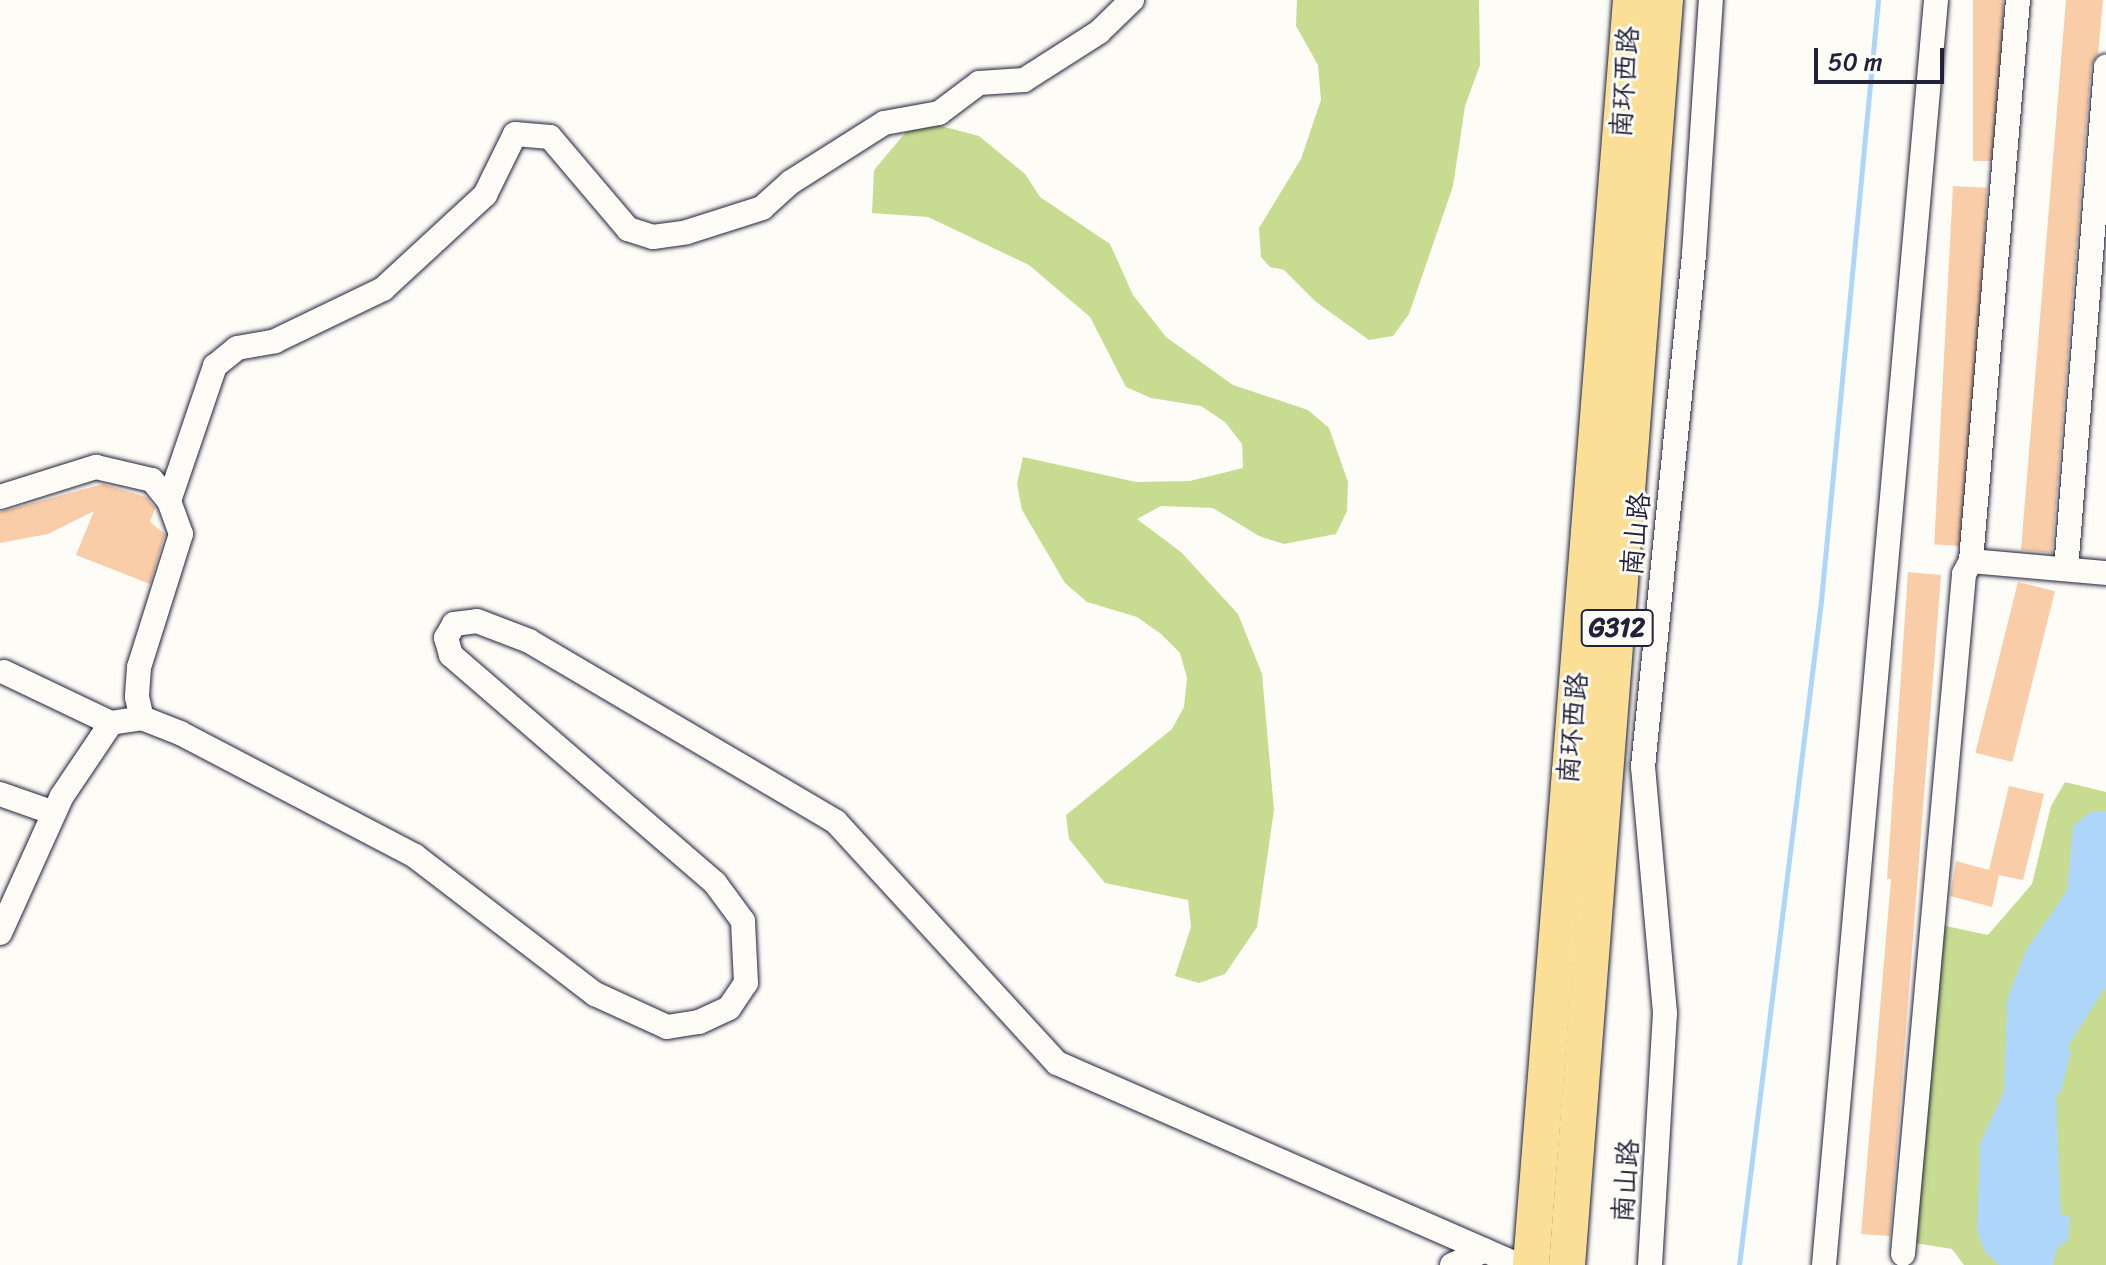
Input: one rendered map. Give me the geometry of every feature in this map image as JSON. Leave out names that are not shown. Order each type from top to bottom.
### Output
[{"type":"highway","name":"南环西路","points":[[1527,1256],[1631,0]]},
{"type":"highway","name":"南环西路","points":[[1568,1260],[1665,0]]},
{"type":"street","points":[[169,501],[215,366],[237,348],[275,341],[383,289],[485,195],[515,134],[550,137],[628,229],[653,237],[687,232],[762,208],[791,182],[884,123],[939,113],[979,83],[1024,80],[1099,32],[1132,0]]},
{"type":"street","name":"南山路","points":[[1650,1265],[1665,1013],[1643,767],[1694,254],[1711,0]]},
{"type":"street","points":[[1824,1265],[1936,0]]},
{"type":"street","points":[[1903,1254],[1964,574],[1971,561],[2018,0]]},
{"type":"street","points":[[2066,569],[2106,67]]},
{"type":"street","points":[[0,497],[96,467],[152,480],[169,501],[181,534],[139,667],[137,697],[142,718]]},
{"type":"street","points":[[1971,561],[2106,573]]},
{"type":"street","points":[[4,672],[111,723],[142,718],[180,733],[415,856],[595,994],[667,1027],[699,1022],[729,1008],[746,983],[747,944],[743,921],[715,883],[451,655],[446,638],[454,624],[477,621],[529,641],[836,822],[1057,1063],[1485,1250],[1527,1256]]},
{"type":"street","points":[[0,933],[54,813],[111,723]]},
{"type":"street","points":[[0,794],[54,813]]},
{"type":"street","points":[[1452,1265],[1485,1250]]},
{"type":"green space","points":[[1297,0],[1479,0],[1480,65],[1465,106],[1453,186],[1409,314],[1393,336],[1369,340],[1316,302],[1284,270],[1270,267],[1261,257],[1259,228],[1301,159],[1321,100],[1318,65],[1296,26]]},
{"type":"green space","points":[[929,123],[979,136],[1025,174],[1040,197],[1110,244],[1133,295],[1166,337],[1233,385],[1308,410],[1329,428],[1348,482],[1347,511],[1336,534],[1284,544],[1259,536],[1213,508],[1161,506],[1137,519],[1181,552],[1238,614],[1262,674],[1274,810],[1257,927],[1225,974],[1199,983],[1175,976],[1191,927],[1188,900],[1105,883],[1069,839],[1066,815],[1172,729],[1184,707],[1187,678],[1180,653],[1137,617],[1087,602],[1065,583],[1022,510],[1017,484],[1023,457],[1136,482],[1190,481],[1243,468],[1242,444],[1225,422],[1201,406],[1151,398],[1126,387],[1090,317],[1029,265],[928,217],[872,213],[874,170],[906,132]]},
{"type":"green space","points":[[2065,782],[2106,792],[2106,1265],[1964,1265],[1952,1249],[1909,1242],[1941,925],[1988,935],[2032,884],[2051,806]]},
{"type":"water","points":[[2106,811],[2106,986],[2067,1048],[2071,1050],[2061,1093],[2056,1094],[2061,1215],[2070,1216],[2068,1241],[2057,1248],[2053,1265],[1999,1265],[1984,1251],[1977,1230],[1980,1143],[2004,1091],[2007,999],[2027,948],[2067,891],[2073,826],[2090,812]]},
{"type":"building","points":[[1973,0],[2003,0],[2003,161],[1973,161]]},
{"type":"building","points":[[2066,0],[2103,0],[2098,54],[2091,66],[2052,553],[2021,550]]},
{"type":"building","points":[[1953,186],[1987,188],[1968,546],[1934,545]]},
{"type":"building","points":[[103,484],[146,497],[155,508],[150,522],[165,534],[150,584],[76,555],[94,511],[48,534],[0,543],[0,512]]},
{"type":"building","points":[[1908,572],[1941,575],[1890,1236],[1861,1234],[1891,879],[1887,879]]},
{"type":"building","points":[[2018,582],[2055,591],[2012,762],[1975,753]]},
{"type":"building","points":[[2009,786],[2044,794],[2023,880],[1999,875],[1992,907],[1950,896],[1956,861],[1989,870]]},
{"type":"waterway","points":[[1739,1265],[1821,601],[1878,0]]}]
